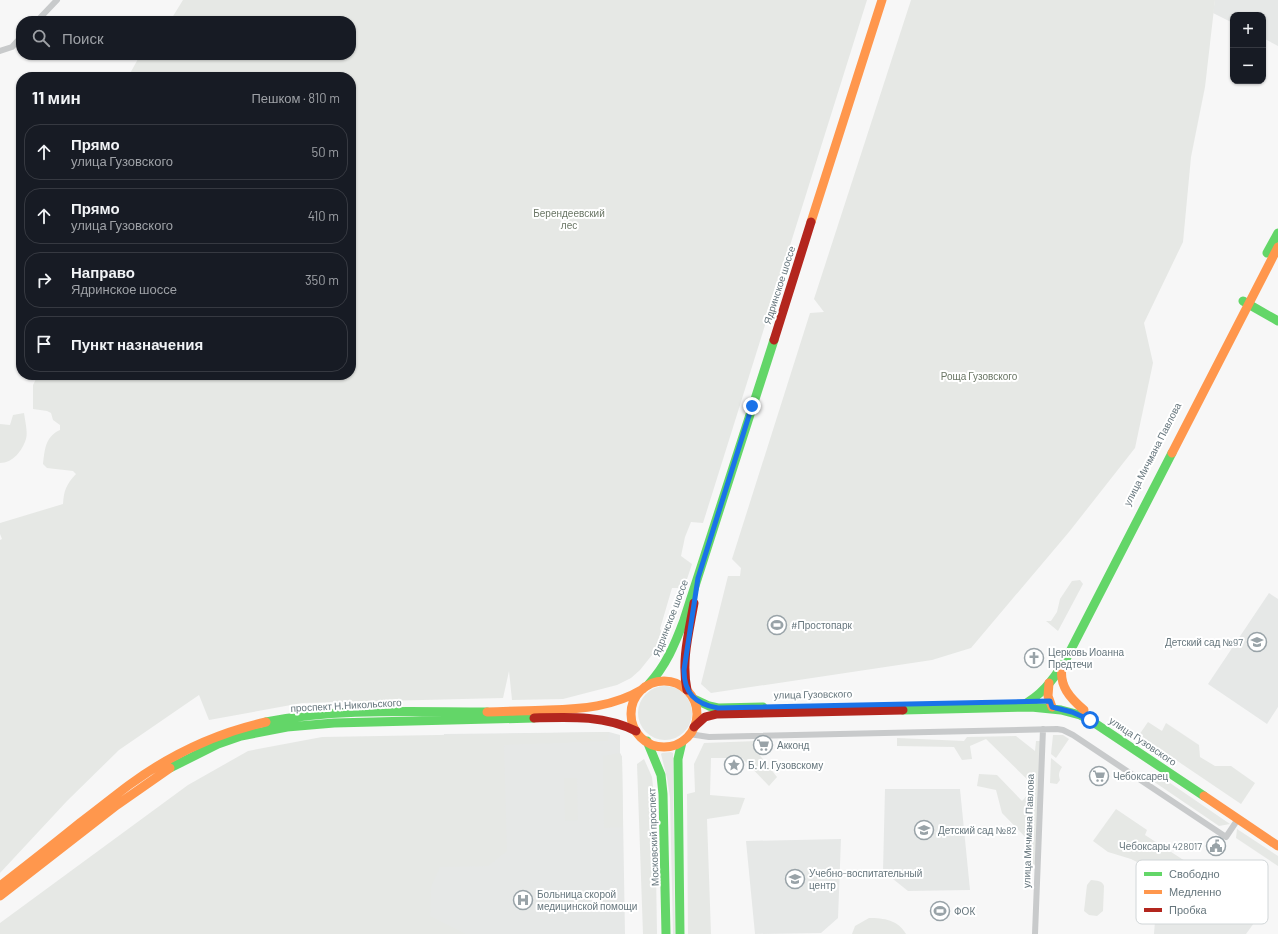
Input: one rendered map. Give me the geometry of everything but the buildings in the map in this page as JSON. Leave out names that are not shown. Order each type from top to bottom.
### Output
[{"type":"main road","name":"Ядринское шоссе","points":[[645,687],[661,670],[670,652],[698,578],[882,0]]},
{"type":"main road","name":"улица Мичмана Павлова","points":[[1048,686],[1052,672],[1067,651],[1245,303],[1278,233]]},
{"type":"main road","name":"улица Мичмана Павлова","points":[[1245,303],[1278,246]]},
{"type":"main road","points":[[1245,303],[1278,322]]},
{"type":"main road","name":"Ядринское шоссе","points":[[687,690],[684,670],[698,578]]},
{"type":"main road","name":"улица Мичмана Павлова","points":[[1018,704],[1030,702],[1042,694],[1064,664],[1067,651]]},
{"type":"main road","points":[[1064,664],[1061,674],[1062,684],[1070,697],[1084,710]]},
{"type":"main road","points":[[1018,704],[1034,693],[1052,672]]},
{"type":"main road","points":[[660,680],[666,680],[676,683],[687,690],[696,704],[697,715],[691,731],[682,742],[676,745],[662,747],[647,741],[636,731],[631,720],[632,708],[638,696],[645,687],[660,680]]},
{"type":"main road","points":[[1048,686],[1051,704]]},
{"type":"main road","name":"проспект Н.Никольского","points":[[0,886],[149,771],[196,746],[247,726],[291,718],[374,712],[585,709],[611,705],[633,696],[645,687]]},
{"type":"main road","name":"улица Гузовского","points":[[694,699],[709,706],[718,708],[1067,704],[1084,710],[1124,739],[1239,816],[1278,839]]},
{"type":"main road","name":"улица Гузовского","points":[[1030,702],[1051,704],[1072,712],[1124,739]]},
{"type":"main road","name":"улица Гузовского","points":[[691,731],[705,718],[717,714],[1018,704]]},
{"type":"main road","name":"проспект Н.Никольского","points":[[0,896],[147,782],[185,760],[212,747],[255,733],[292,726],[343,722],[566,717],[611,720],[624,724],[636,731]]},
{"type":"main road","name":"Московский проспект","points":[[647,741],[661,775],[664,794],[666,934]]},
{"type":"main road","points":[[680,934],[678,759],[682,742]]},
{"type":"main road","name":"улица Гузовского","points":[[1239,816],[1278,846]]},
{"type":"street","points":[[42,16],[57,0]]},
{"type":"street","points":[[0,51],[12,47],[16,43]]},
{"type":"street","points":[[691,731],[709,737],[1043,729],[1063,730],[1073,735],[1226,837],[1239,816]]},
{"type":"street","name":"улица Мичмана Павлова","points":[[1035,934],[1043,729]]},
{"type":"shaded area","points":[[1215,0],[1278,0],[1278,46],[1266,40],[1266,12],[1230,12],[1230,22],[1213,13]]},
{"type":"shaded area","name":"Детский сад №97","points":[[1269,593],[1278,599],[1278,707],[1267,724],[1208,684]]},
{"type":"shaded area","points":[[609,732],[620,735],[620,753],[622,757],[625,934],[420,934],[444,734]]},
{"type":"shaded area","name":"Детский сад №82","points":[[885,789],[960,789],[970,890],[908,891],[883,871]]},
{"type":"shaded area","name":"Учебно-воспитательный центр","points":[[841,839],[838,918],[821,933],[755,934],[746,841]]},
{"type":"shaded area","points":[[1155,924],[1253,924],[1246,934],[1154,934]]},
{"type":"green space","name":"Берендеевский лес","points":[[183,0],[867,0],[703,523],[691,522],[685,537],[681,556],[692,564],[684,588],[672,588],[660,629],[664,634],[652,655],[640,670],[631,678],[617,685],[563,699],[512,700],[509,671],[503,698],[302,703],[209,720],[199,695],[119,750],[67,801],[0,873],[0,540],[2,539],[0,534],[0,523],[63,504],[66,488],[76,474],[73,471],[47,468],[43,464],[47,444],[51,436],[60,430],[60,425],[53,420],[51,413],[33,409],[33,385],[36,380],[356,380],[356,72],[131,72],[137,60],[356,60],[356,16],[173,16]]},
{"type":"green space","name":"Роща Гузовского","points":[[911,0],[1215,0],[1205,87],[1191,157],[1183,242],[1144,323],[1153,363],[1135,448],[1069,532],[971,648],[932,660],[711,693],[701,684],[728,576],[740,576],[741,568],[732,559],[810,313],[824,312],[814,299]]},
{"type":"green space","points":[[24,413],[27,433],[26,439],[19,452],[13,459],[0,463],[0,424],[10,425],[13,415]]},
{"type":"green space","points":[[1080,580],[1083,584],[1058,631],[1046,621],[1051,621],[1057,612],[1060,599],[1072,581]]},
{"type":"green space","points":[[665,686],[675,688],[684,694],[690,703],[692,713],[690,723],[684,732],[675,738],[665,740],[655,738],[646,732],[640,723],[638,713],[640,703],[646,694],[655,688]]},
{"type":"green space","points":[[1148,722],[1162,731],[1166,723],[1199,745],[1200,757],[1215,766],[1231,766],[1255,783],[1241,804],[1139,735]]},
{"type":"green space","points":[[609,732],[608,741],[504,745],[507,851],[488,866],[440,867],[431,887],[430,916],[466,934],[0,934],[0,923],[188,785],[248,751],[322,737]]},
{"type":"green space","points":[[1053,735],[1063,735],[1069,739],[1056,758],[1051,754]]},
{"type":"green space","points":[[1016,736],[1035,751],[1036,741],[1041,741],[1036,865],[1029,863],[1030,842],[1002,813],[996,790],[977,786],[979,774],[997,775],[1022,801],[1035,787],[986,739],[970,746],[972,759],[962,760],[954,747],[897,746],[897,738],[964,741],[967,737]]},
{"type":"green space","points":[[757,741],[758,753],[777,777],[769,786],[742,758],[711,758],[710,795],[745,798],[739,814],[707,819],[711,934],[688,934],[687,794],[695,792],[694,764],[704,743]]},
{"type":"green space","points":[[620,753],[622,757],[623,827],[604,828],[603,756]]},
{"type":"green space","points":[[673,753],[675,934],[673,934],[670,798],[661,754]]},
{"type":"green space","points":[[1051,758],[1062,767],[1059,773],[1060,780],[1057,784],[1050,783]]},
{"type":"green space","points":[[644,759],[652,777],[655,805],[657,934],[643,934],[637,764]]},
{"type":"green space","points":[[1154,772],[1230,824],[1219,826],[1144,775]]},
{"type":"green space","points":[[564,778],[577,778],[578,820],[565,821]]},
{"type":"green space","points":[[1116,809],[1147,830],[1145,835],[1183,860],[1136,860],[1136,862],[1108,852],[1093,841]]},
{"type":"green space","points":[[1237,829],[1278,856],[1278,866],[1236,838]]},
{"type":"green space","points":[[1091,880],[1101,882],[1104,886],[1103,911],[1097,916],[1089,915],[1084,911],[1087,885]]},
{"type":"green space","points":[[869,918],[895,923],[903,929],[906,934],[852,934],[855,926]]},
{"type":"traffic: fast","points":[[1267,253],[1278,233]]},
{"type":"traffic: fast","points":[[1243,301],[1278,321]]},
{"type":"traffic: fast","points":[[648,685],[665,662],[684,620],[774,340]]},
{"type":"traffic: fast","points":[[1021,706],[1046,688],[1064,663],[1172,453]]},
{"type":"traffic: fast","points":[[694,699],[709,706],[718,708],[763,707]]},
{"type":"traffic: fast","points":[[903,710],[1031,707],[1061,710],[1080,715],[1090,720],[1204,796]]},
{"type":"traffic: fast","points":[[266,722],[348,713],[404,711],[487,712]]},
{"type":"traffic: fast","points":[[170,768],[218,744],[241,736],[287,727],[334,723],[534,718]]},
{"type":"traffic: fast","points":[[647,741],[661,775],[663,794],[666,934]]},
{"type":"traffic: fast","points":[[680,934],[678,759],[682,742]]},
{"type":"traffic: slow","points":[[811,222],[882,0]]},
{"type":"traffic: slow","points":[[1172,453],[1278,247]]},
{"type":"traffic: slow","points":[[1062,667],[1062,680],[1064,686],[1074,701],[1084,710]]},
{"type":"traffic: slow","points":[[664,681],[677,684],[687,691],[694,701],[697,714],[694,727],[687,737],[677,744],[664,747],[651,744],[641,737],[634,727],[631,714],[634,701],[641,691],[651,684],[664,681]]},
{"type":"traffic: slow","points":[[1049,683],[1048,696],[1052,707]]},
{"type":"traffic: slow","points":[[487,712],[585,708],[620,700],[643,689]]},
{"type":"traffic: slow","points":[[0,886],[123,790],[161,764],[194,746],[211,739],[229,732],[266,722]]},
{"type":"traffic: slow","points":[[0,896],[117,805],[170,768]]},
{"type":"traffic: slow","points":[[1204,796],[1278,846]]},
{"type":"traffic: jam","points":[[774,340],[811,222]]},
{"type":"traffic: jam","points":[[687,690],[685,679],[685,657],[694,603]]},
{"type":"traffic: jam","points":[[694,727],[705,717],[717,714],[903,710]]},
{"type":"traffic: jam","points":[[534,718],[586,718],[611,722],[636,731]]},
{"type":"place","name":"#Простопарк","points":[[777,625]]},
{"type":"place","name":"Детский сад №97","points":[[1257,642]]},
{"type":"place","name":"Церковь Иоанна Предтечи","points":[[1034,658]]},
{"type":"place","name":"Акконд","points":[[763,745]]},
{"type":"place","name":"Б. И. Гузовскому","points":[[734,765]]},
{"type":"place","name":"Чебоксарец","points":[[1099,776]]},
{"type":"place","name":"Детский сад №82","points":[[924,830]]},
{"type":"place","name":"Чебоксары 428017","points":[[1216,846]]},
{"type":"place","name":"Учебно-воспитательный центр","points":[[795,879]]},
{"type":"place","name":"Больница скорой медицинской помощи","points":[[523,900]]},
{"type":"place","name":"ФОК","points":[[940,911]]},
{"type":"route","points":[[752,406],[698,578],[684,670],[687,690],[694,699],[709,706],[718,708],[1050,701],[1052,707],[1072,712],[1090,720]]}]
